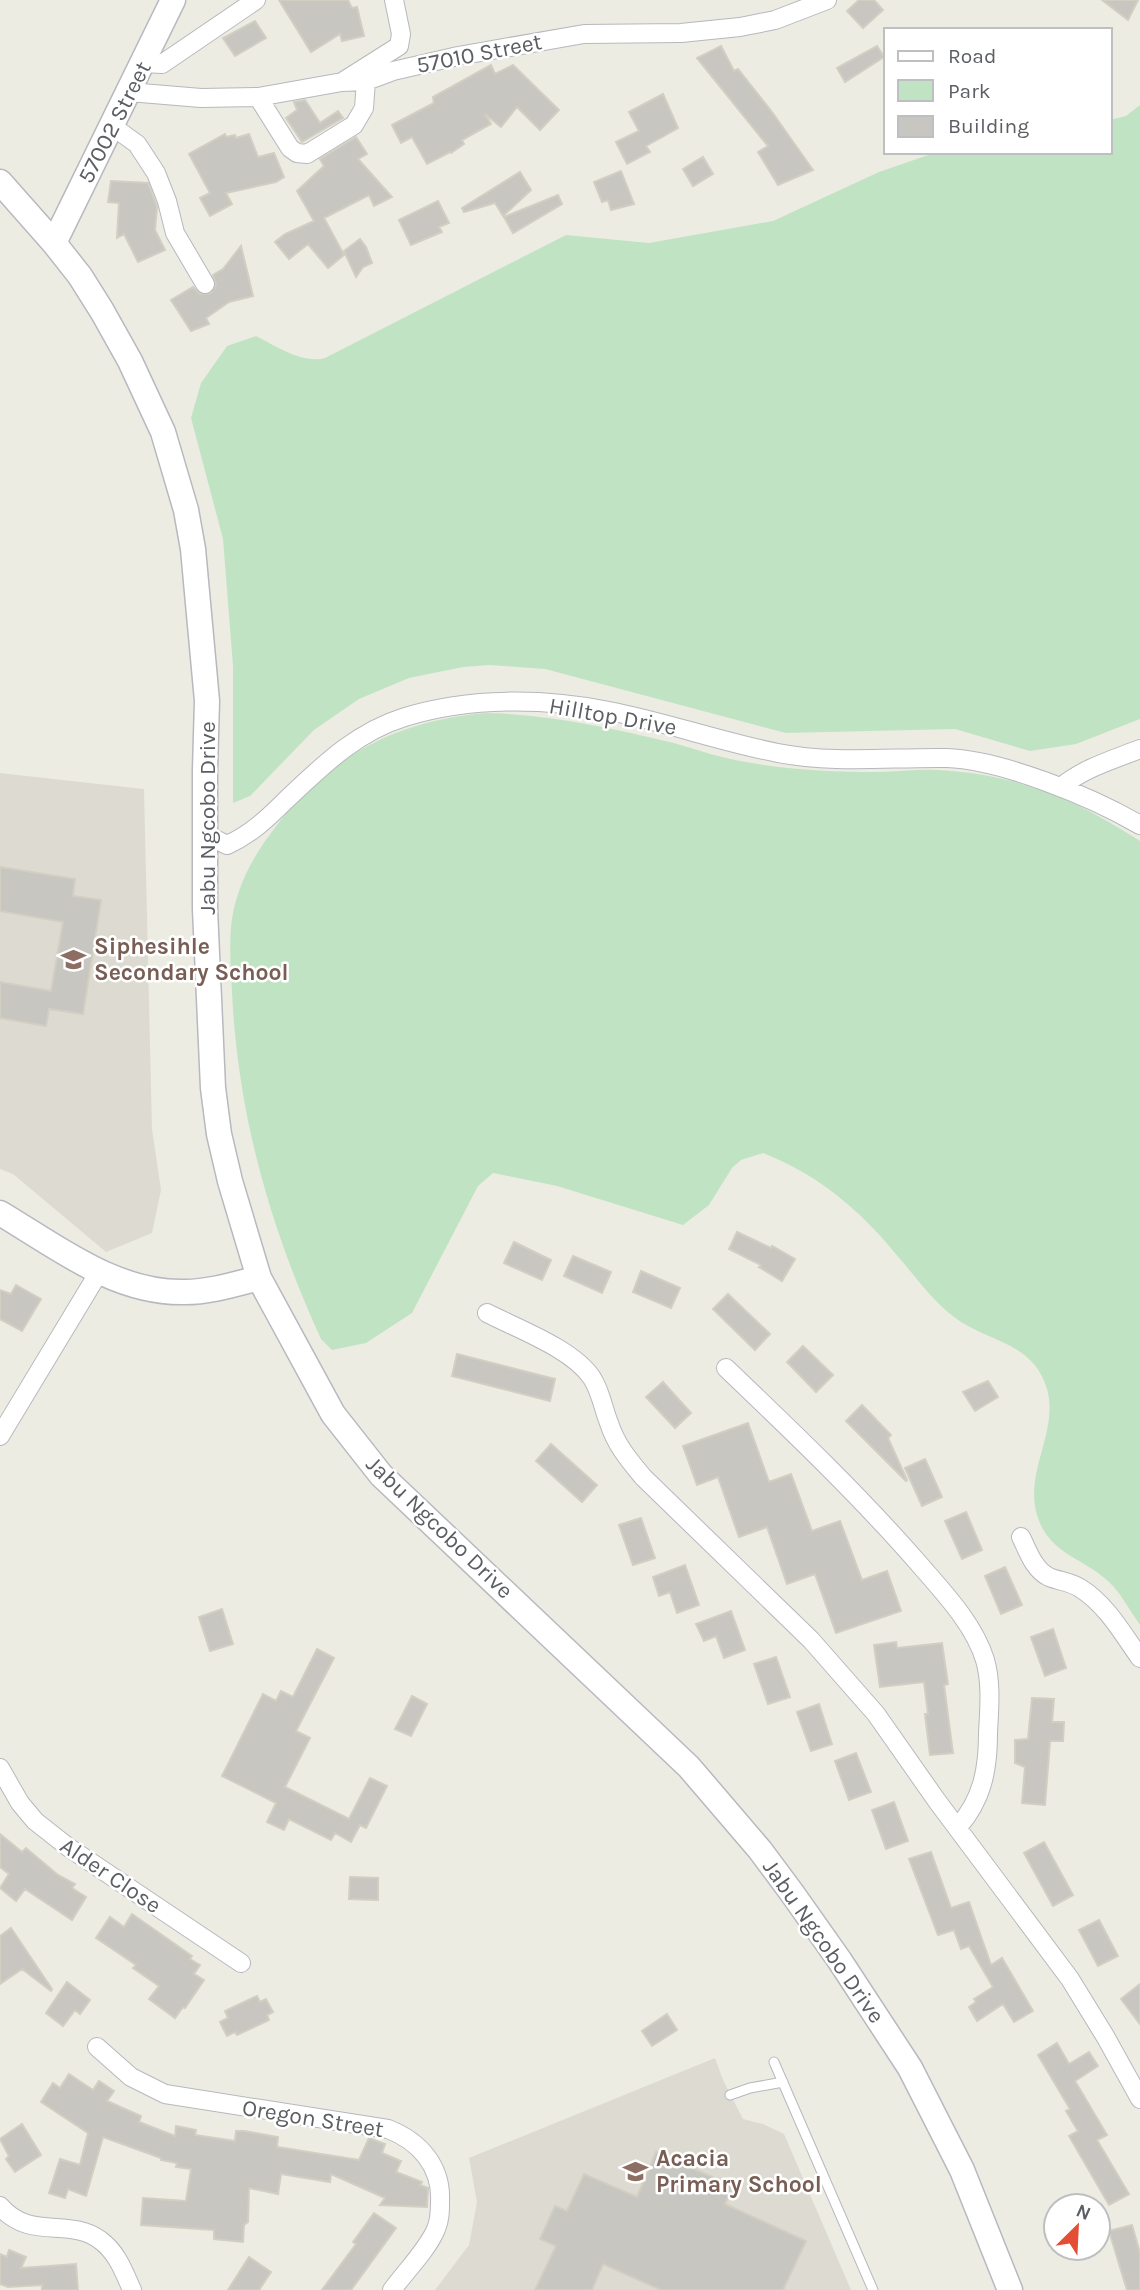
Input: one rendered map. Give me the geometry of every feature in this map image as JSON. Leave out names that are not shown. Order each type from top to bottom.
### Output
[{"type":"main road","name":"57002 Street","points":[[54,243],[173,0]]},
{"type":"main road","name":"Jabu Ngcobo Drive","points":[[0,182],[80,276],[130,361],[163,432],[177,472],[193,549],[207,701],[207,987],[213,1088],[219,1134],[230,1181],[259,1278],[333,1414],[381,1475],[689,1767],[760,1850],[792,1893],[910,2068],[962,2170],[1010,2290]]},
{"type":"main road","points":[[0,1213],[99,1272],[150,1290],[186,1292],[259,1278]]},
{"type":"street","points":[[144,63],[162,64],[256,0]]},
{"type":"street","points":[[342,82],[399,46],[401,34],[394,0]]},
{"type":"street","name":"57010 Street","points":[[129,92],[201,98],[258,97],[342,82],[366,81],[393,71],[458,56],[584,34],[681,33],[740,27],[775,20],[827,0]]},
{"type":"street","points":[[258,97],[290,148],[306,155],[354,125],[364,108],[366,81]]},
{"type":"street","points":[[112,126],[137,144],[156,173],[175,233],[205,284]]},
{"type":"street","name":"Hilltop Drive","points":[[205,834],[227,845],[241,839],[333,756],[371,729],[405,717],[451,706],[496,702],[556,704],[608,711],[780,754],[818,758],[947,758],[977,761],[1061,788],[1140,825]]},
{"type":"street","points":[[1061,788],[1076,775],[1140,749]]},
{"type":"street","points":[[0,1436],[99,1272]]},
{"type":"street","points":[[487,1313],[554,1348],[586,1370],[601,1397],[608,1423],[621,1451],[643,1478],[811,1640],[876,1714],[1070,1979],[1140,2099]]},
{"type":"street","points":[[726,1368],[852,1489],[951,1601],[985,1658],[989,1680],[988,1745],[982,1787],[974,1806],[958,1827]]},
{"type":"street","points":[[1021,1537],[1041,1571],[1080,1587],[1094,1599],[1110,1616],[1140,1658]]},
{"type":"street","name":"Alder Close","points":[[0,1768],[35,1821],[68,1847],[241,1963]]},
{"type":"street","name":"Oregon Street","points":[[97,2047],[131,2077],[165,2094],[388,2129],[406,2136],[429,2158],[438,2176],[441,2192],[439,2216],[433,2235],[392,2290]]},
{"type":"street","points":[[0,2206],[18,2222],[34,2227],[79,2231],[103,2241],[123,2268],[132,2290]]},
{"type":"lane","points":[[775,2062],[873,2290]]},
{"type":"lane","points":[[730,2095],[761,2085],[783,2082]]},
{"type":"shaded area","name":"Siphesihle Secondary School","points":[[0,773],[144,789],[152,1129],[161,1190],[152,1233],[106,1252],[13,1174],[0,1169]]},
{"type":"shaded area","name":"Acacia Primary School","points":[[715,2058],[743,2119],[763,2124],[784,2134],[851,2290],[435,2290],[469,2245],[477,2202],[469,2158]]},
{"type":"green space","points":[[1140,105],[1140,719],[1076,744],[1030,751],[955,729],[786,733],[545,669],[490,665],[463,667],[409,678],[359,699],[314,730],[250,796],[233,803],[233,666],[223,539],[191,418],[201,383],[227,346],[256,336],[298,356],[325,358],[566,235],[649,243],[773,221],[879,172],[931,154],[1112,154],[1112,120],[1126,116]]},
{"type":"green space","points":[[485,713],[580,723],[746,762],[779,767],[861,772],[937,770],[993,777],[1019,783],[1068,801],[1140,841],[1140,1625],[1109,1582],[1058,1547],[1042,1528],[1034,1499],[1049,1420],[1049,1405],[1047,1389],[1031,1361],[1008,1345],[954,1317],[932,1297],[855,1210],[822,1184],[763,1153],[741,1160],[732,1168],[709,1205],[683,1225],[557,1186],[493,1173],[478,1186],[412,1313],[366,1343],[332,1350],[321,1339],[286,1255],[249,1127],[235,1038],[230,953],[233,913],[239,891],[258,851],[292,807],[338,764],[392,735],[452,717]]},
{"type":"building","points":[[279,0],[348,0],[352,8],[357,7],[364,36],[342,41],[340,34],[311,52]]},
{"type":"building","points":[[859,0],[874,0],[883,10],[863,28],[847,11]]},
{"type":"building","points":[[1102,0],[1138,0],[1128,20]]},
{"type":"building","points":[[255,21],[266,38],[235,56],[223,38]]},
{"type":"building","points":[[721,46],[734,71],[738,69],[813,170],[778,185],[758,152],[768,146],[697,58]]},
{"type":"building","points":[[877,46],[884,57],[845,82],[837,68]]},
{"type":"building","points":[[491,65],[495,74],[513,65],[559,110],[540,130],[517,107],[501,127],[485,114],[491,124],[462,140],[464,144],[451,153],[427,164],[412,137],[401,143],[392,125],[434,103],[433,97]]},
{"type":"building","points":[[663,94],[678,128],[646,146],[650,152],[627,164],[616,142],[639,131],[629,112]]},
{"type":"building","points":[[305,100],[320,123],[338,111],[343,118],[302,142],[286,118],[297,110],[294,102]]},
{"type":"building","points":[[225,134],[226,137],[235,135],[236,138],[249,134],[258,157],[274,153],[284,177],[276,182],[226,193],[232,204],[210,216],[200,198],[210,193],[189,154]]},
{"type":"building","points":[[356,137],[367,154],[358,159],[392,197],[374,206],[369,195],[324,218],[344,255],[328,268],[308,244],[289,259],[275,242],[285,234],[314,221],[297,191],[324,166],[320,159]]},
{"type":"building","points":[[703,157],[713,174],[693,186],[683,169]]},
{"type":"building","points":[[621,171],[634,204],[611,210],[608,200],[602,202],[594,182]]},
{"type":"building","points":[[520,172],[531,190],[503,216],[495,203],[464,212],[462,208]]},
{"type":"building","points":[[111,181],[148,183],[157,207],[155,230],[165,250],[138,262],[124,234],[117,238],[119,203],[108,202]]},
{"type":"building","points":[[558,195],[562,204],[513,233],[504,217]]},
{"type":"building","points":[[438,201],[449,223],[439,227],[442,232],[411,245],[399,220]]},
{"type":"building","points":[[360,239],[372,263],[363,267],[356,277],[344,251]]},
{"type":"building","points":[[241,246],[253,296],[229,302],[206,318],[209,324],[191,331],[171,300],[193,287],[200,294],[211,293],[216,285],[213,275],[223,269]]},
{"type":"building","points":[[0,867],[75,879],[73,896],[101,900],[83,1014],[49,1009],[46,1026],[0,1018],[0,982],[51,991],[63,922],[0,911]]},
{"type":"building","points":[[737,1232],[795,1259],[782,1281],[759,1267],[761,1265],[729,1249]]},
{"type":"building","points":[[514,1242],[551,1260],[542,1280],[504,1263]]},
{"type":"building","points":[[573,1256],[611,1272],[602,1293],[564,1276]]},
{"type":"building","points":[[641,1271],[680,1288],[671,1308],[633,1292]]},
{"type":"building","points":[[16,1285],[41,1299],[22,1331],[0,1319],[0,1290],[11,1294]]},
{"type":"building","points":[[728,1294],[770,1334],[755,1350],[713,1309]]},
{"type":"building","points":[[803,1346],[833,1375],[816,1392],[787,1362]]},
{"type":"building","points":[[457,1354],[555,1379],[550,1401],[452,1376]]},
{"type":"building","points":[[988,1381],[998,1397],[975,1411],[963,1392]]},
{"type":"building","points":[[663,1382],[691,1413],[675,1428],[646,1397]]},
{"type":"building","points":[[862,1405],[891,1435],[888,1438],[906,1481],[846,1421]]},
{"type":"building","points":[[748,1423],[769,1482],[791,1474],[812,1531],[840,1521],[862,1580],[887,1571],[901,1611],[836,1633],[815,1574],[787,1584],[767,1527],[739,1537],[718,1477],[697,1485],[683,1446]]},
{"type":"building","points":[[551,1444],[597,1485],[582,1502],[536,1461]]},
{"type":"building","points":[[925,1459],[942,1497],[922,1506],[905,1468]]},
{"type":"building","points":[[966,1512],[982,1550],[962,1559],[945,1521]]},
{"type":"building","points":[[641,1518],[655,1558],[633,1565],[619,1525]]},
{"type":"building","points":[[685,1565],[699,1605],[677,1613],[670,1592],[659,1596],[653,1577]]},
{"type":"building","points":[[1005,1567],[1022,1605],[1001,1614],[985,1576]]},
{"type":"building","points":[[222,1609],[233,1644],[210,1651],[199,1617]]},
{"type":"building","points":[[731,1611],[745,1650],[724,1658],[716,1636],[704,1641],[696,1624]]},
{"type":"building","points":[[1053,1629],[1066,1668],[1045,1676],[1031,1637]]},
{"type":"building","points":[[896,1642],[897,1648],[942,1643],[948,1684],[944,1685],[953,1753],[930,1755],[924,1682],[880,1687],[874,1645]]},
{"type":"building","points":[[317,1649],[334,1658],[296,1731],[310,1738],[285,1787],[349,1819],[370,1778],[387,1786],[366,1828],[360,1825],[351,1842],[335,1833],[331,1840],[289,1819],[284,1830],[267,1822],[276,1803],[222,1776],[263,1694],[276,1701],[281,1691],[293,1697]]},
{"type":"building","points":[[776,1657],[790,1697],[768,1704],[754,1664]]},
{"type":"building","points":[[412,1696],[427,1704],[411,1736],[395,1729]]},
{"type":"building","points":[[1032,1698],[1054,1699],[1052,1722],[1064,1722],[1063,1741],[1050,1741],[1045,1805],[1022,1803],[1025,1767],[1015,1763],[1015,1740],[1028,1739]]},
{"type":"building","points":[[819,1704],[832,1744],[811,1751],[797,1712]]},
{"type":"building","points":[[856,1753],[871,1792],[849,1800],[835,1761]]},
{"type":"building","points":[[894,1802],[908,1841],[886,1849],[872,1810]]},
{"type":"building","points":[[0,1834],[22,1852],[26,1848],[58,1875],[75,1884],[72,1888],[86,1897],[72,1920],[25,1889],[16,1901],[0,1888],[9,1874],[0,1867]]},
{"type":"building","points":[[1044,1842],[1073,1895],[1053,1906],[1024,1853]]},
{"type":"building","points":[[931,1852],[951,1908],[969,1902],[991,1965],[1002,1958],[1033,2011],[1014,2022],[1003,2004],[977,2021],[969,2007],[976,2002],[974,1999],[993,1987],[969,1946],[961,1949],[954,1930],[938,1935],[909,1859]]},
{"type":"building","points":[[350,1877],[378,1878],[378,1900],[349,1899]]},
{"type":"building","points":[[132,1914],[192,1956],[190,1959],[200,1965],[194,1974],[204,1980],[175,2018],[149,1999],[159,1986],[133,1968],[136,1965],[96,1938],[110,1917],[124,1927]]},
{"type":"building","points":[[1099,1920],[1118,1956],[1098,1966],[1079,1930]]},
{"type":"building","points":[[11,1928],[51,1991],[22,1969],[0,1984],[0,1936]]},
{"type":"building","points":[[67,1982],[90,2000],[80,2014],[75,2010],[63,2026],[46,2013]]},
{"type":"building","points":[[1140,1984],[1140,2024],[1121,1999]]},
{"type":"building","points":[[257,1996],[260,2002],[266,1999],[273,2012],[267,2015],[269,2020],[237,2035],[235,2032],[227,2036],[220,2022],[228,2018],[225,2011]]},
{"type":"building","points":[[667,2014],[677,2030],[652,2046],[642,2031]]},
{"type":"building","points":[[1057,2043],[1069,2064],[1089,2052],[1098,2066],[1075,2081],[1107,2135],[1097,2140],[1129,2194],[1112,2203],[1112,2192],[1101,2192],[1069,2136],[1078,2131],[1066,2111],[1070,2109],[1038,2055]]},
{"type":"building","points":[[69,2074],[93,2090],[99,2081],[114,2091],[107,2101],[141,2116],[139,2122],[175,2136],[176,2126],[196,2130],[195,2135],[235,2141],[236,2131],[244,2131],[278,2137],[277,2147],[359,2160],[369,2138],[385,2144],[382,2153],[401,2161],[396,2172],[422,2182],[420,2185],[428,2188],[427,2207],[380,2205],[385,2198],[331,2174],[330,2182],[281,2174],[278,2194],[249,2188],[248,2222],[244,2225],[243,2242],[214,2239],[214,2230],[141,2225],[143,2198],[186,2201],[191,2169],[176,2167],[177,2163],[161,2160],[103,2137],[86,2196],[68,2189],[65,2198],[49,2193],[60,2159],[80,2165],[88,2133],[41,2102],[53,2083],[60,2088]]},
{"type":"building","points":[[22,2124],[41,2155],[15,2172],[6,2159],[9,2156],[0,2139]]},
{"type":"building","points":[[656,2152],[733,2186],[725,2204],[806,2241],[783,2290],[661,2290],[603,2264],[592,2290],[535,2290],[556,2246],[540,2239],[555,2206],[567,2211],[584,2174],[637,2197]]},
{"type":"building","points":[[374,2213],[396,2228],[351,2290],[322,2290],[356,2244],[353,2242]]},
{"type":"building","points":[[1132,2225],[1140,2253],[1140,2290],[1127,2290],[1112,2241],[1112,2230]]},
{"type":"building","points":[[9,2250],[26,2257],[21,2268],[76,2264],[78,2290],[42,2290],[42,2285],[8,2287],[0,2284],[0,2254],[7,2257]]},
{"type":"building","points":[[249,2257],[271,2272],[259,2290],[228,2290]]},
{"type":"place","name":"Siphesihle Secondary School","points":[[74,959]]},
{"type":"place","name":"Acacia Primary School","points":[[636,2171]]}]
